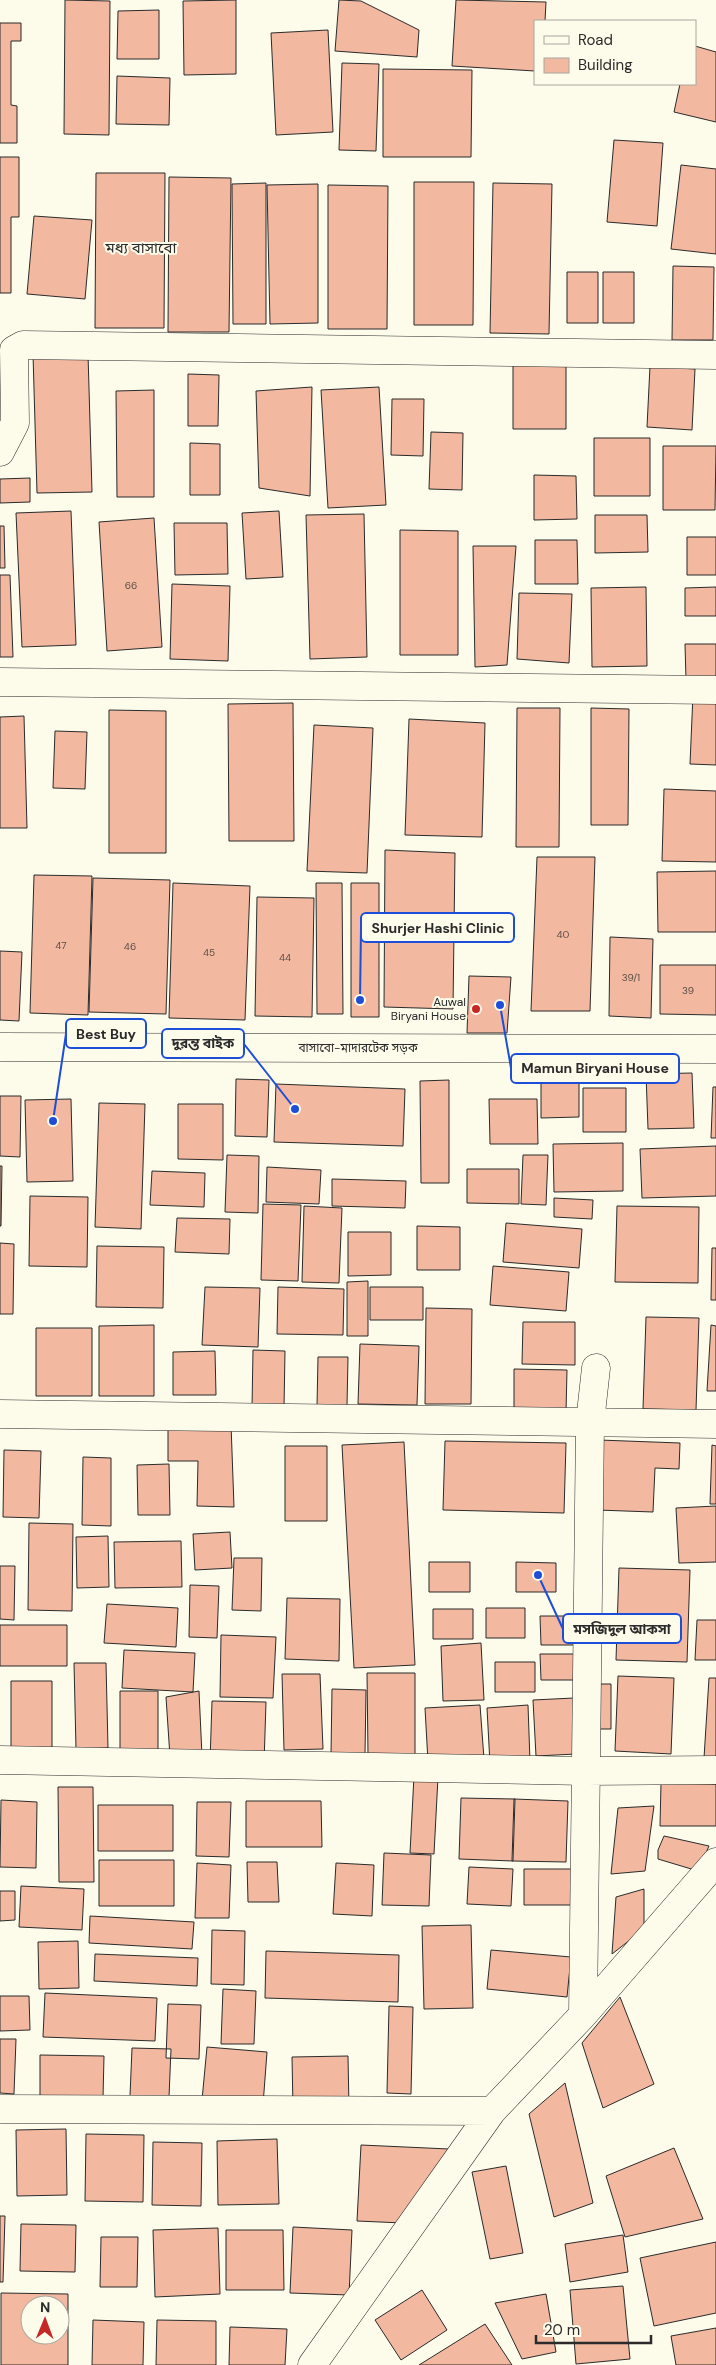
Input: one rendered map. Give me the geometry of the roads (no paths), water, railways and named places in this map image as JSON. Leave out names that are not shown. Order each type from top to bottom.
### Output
[{"type":"street","points":[[0,452],[15,423],[14,350],[23,345],[716,354]]},
{"type":"street","points":[[0,682],[716,690]]},
{"type":"street","name":"বাসাবো-মাদারটেক সড়ক","points":[[0,1047],[716,1050]]},
{"type":"street","points":[[583,2015],[590,1422],[596,1368]]},
{"type":"street","points":[[0,1414],[716,1424]]},
{"type":"street","points":[[0,1760],[586,1771],[716,1770]]},
{"type":"street","points":[[312,2365],[492,2111],[583,2015],[716,1862]]},
{"type":"street","points":[[0,2109],[492,2111]]},
{"type":"place","name":"Shurjer Hashi Clinic","points":[[360,1000]]},
{"type":"place","name":"Mamun Biryani House","points":[[500,1005]]},
{"type":"place","name":"Auwal Biryani House","points":[[476,1009]]},
{"type":"place","name":"দুরন্ত বাইক","points":[[295,1109]]},
{"type":"place","name":"Best Buy","points":[[53,1121]]},
{"type":"place","name":"মসজিদুল আকসা","points":[[538,1575]]},
{"type":"district","name":"মধ্য বাসাবো","points":[[141,248]]}]
